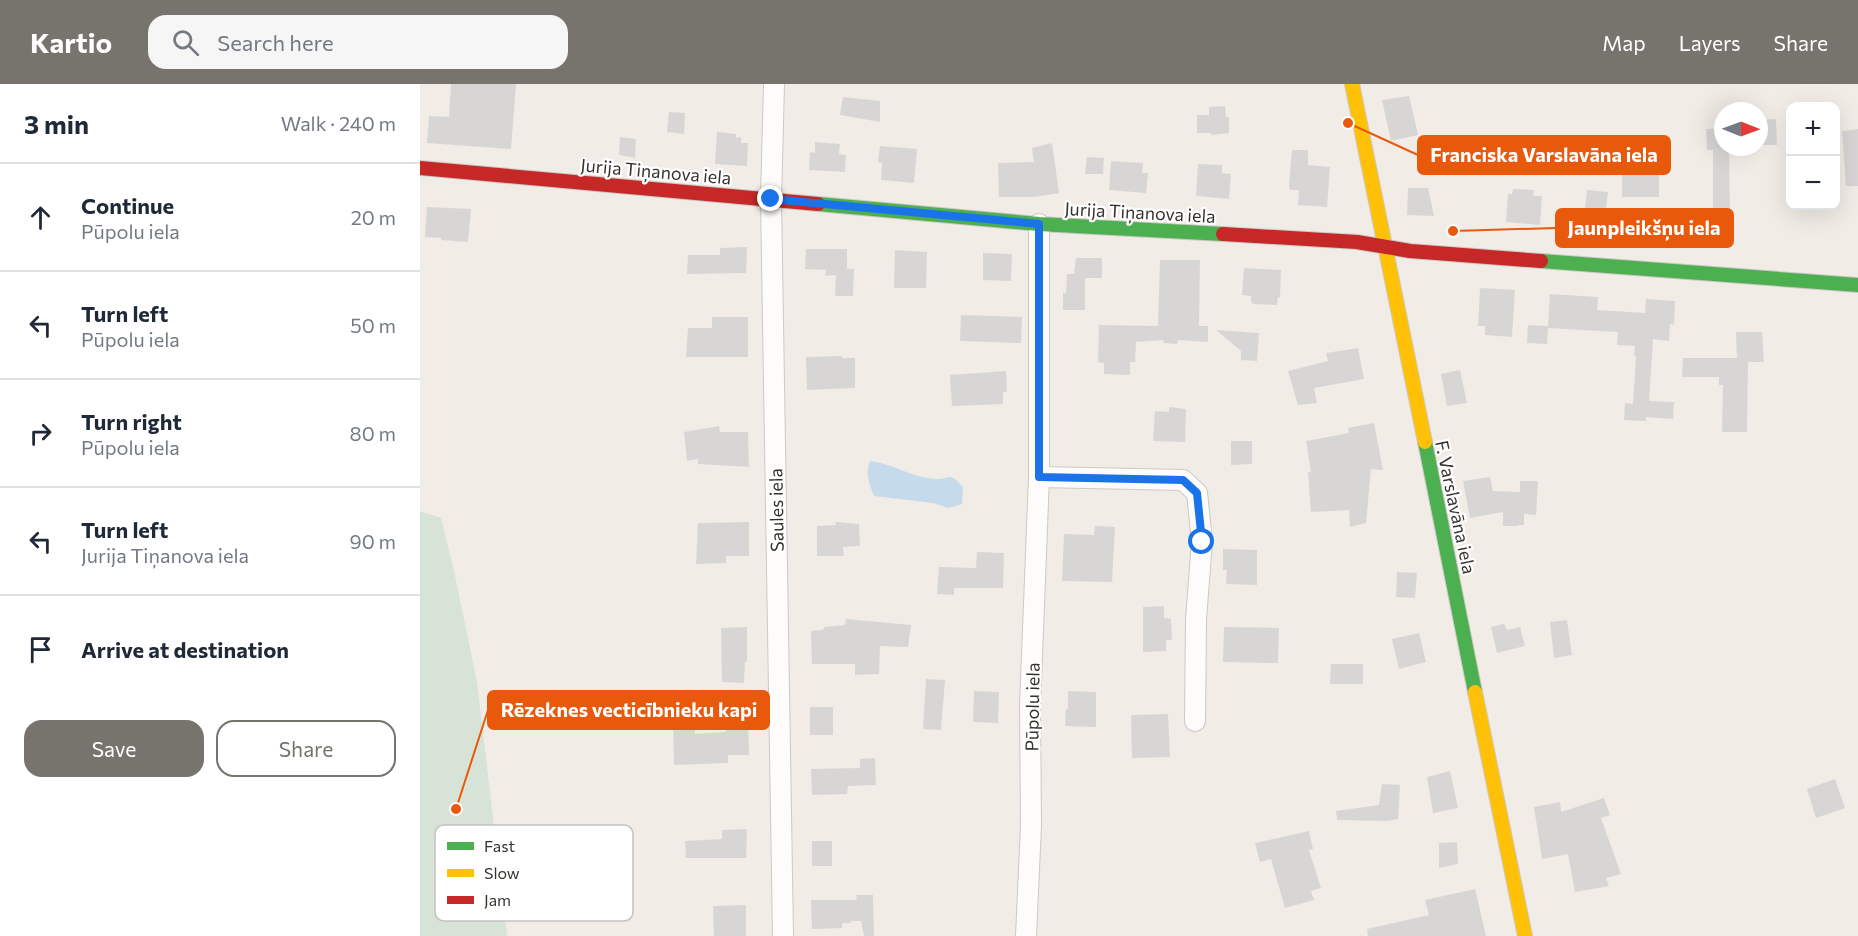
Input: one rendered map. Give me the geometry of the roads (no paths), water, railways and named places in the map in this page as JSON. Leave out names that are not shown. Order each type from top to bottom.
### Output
[{"type":"street","name":"Saules iela","points":[[774,84],[771,199],[783,936]]},
{"type":"street","name":"F. Varslavāna iela","points":[[1352,84],[1525,936]]},
{"type":"street","name":"Jurija Tiņanova iela","points":[[420,168],[1039,224],[1357,242],[1410,251],[1858,285]]},
{"type":"street","name":"Pūpolu iela","points":[[1026,936],[1031,825],[1030,706],[1039,477],[1039,224]]},
{"type":"street","points":[[1039,477],[1183,480],[1197,493],[1202,542],[1196,620],[1195,721]]},
{"type":"water","points":[[870,461],[926,478],[952,477],[963,487],[962,504],[948,508],[933,503],[874,496],[869,483]]},
{"type":"place","name":"Franciska Varslavāna iela","points":[[1348,123]]},
{"type":"place","name":"Jaunpleikšņu iela","points":[[1453,231]]},
{"type":"place","name":"Rēzeknes vecticībnieku kapi","points":[[456,809]]}]
